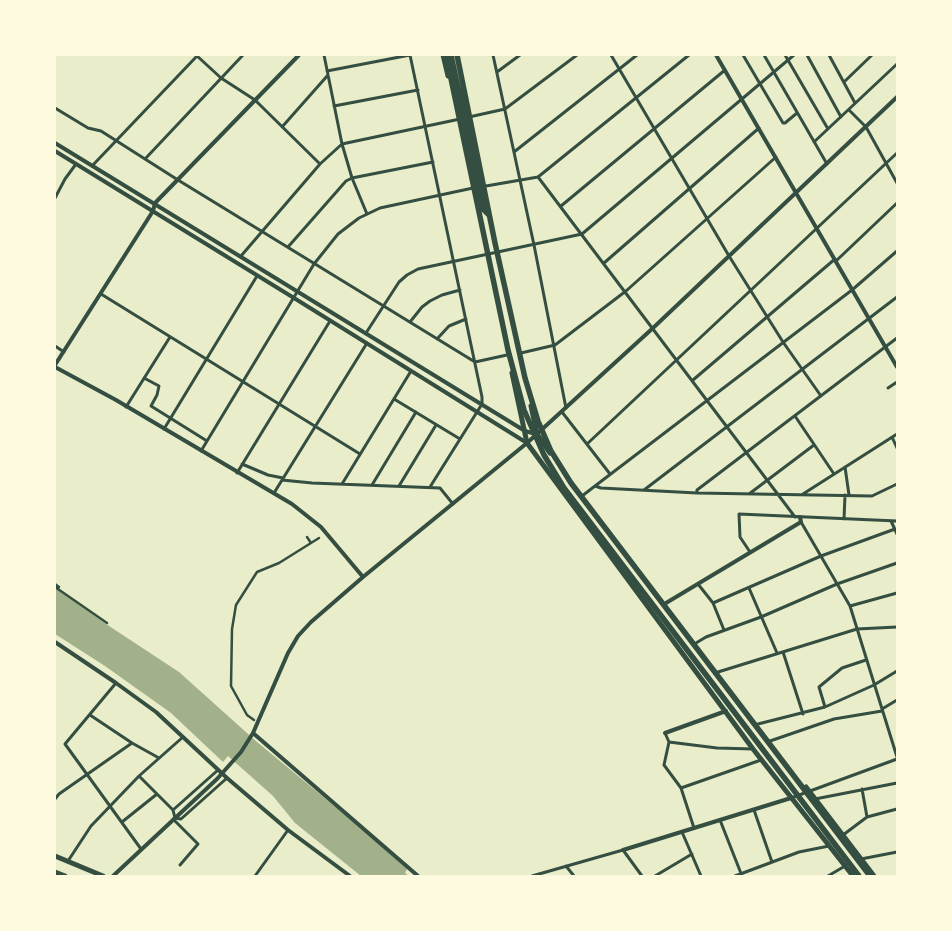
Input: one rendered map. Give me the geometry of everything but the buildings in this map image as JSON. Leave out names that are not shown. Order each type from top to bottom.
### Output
[{"type":"highway","points":[[445,55],[508,350],[524,410],[544,455],[564,488],[859,876]]},
{"type":"highway","points":[[451,55],[484,210],[489,215]]},
{"type":"highway","points":[[458,55],[489,215],[528,390],[551,452],[571,483],[636,570],[870,876]]},
{"type":"main road","points":[[445,55],[527,443],[753,749],[854,876]]},
{"type":"main road","points":[[458,55],[537,434],[581,496],[666,603],[874,876]]},
{"type":"main road","points":[[55,856],[103,876]]},
{"type":"main road","points":[[55,872],[65,876]]},
{"type":"street","points":[[92,166],[197,55],[221,78],[255,100],[320,164]]},
{"type":"street","points":[[145,159],[243,55]]},
{"type":"street","points":[[299,55],[155,203],[153,211],[55,366],[292,504],[315,521],[363,577]]},
{"type":"street","points":[[324,55],[342,144],[352,178],[367,214]]},
{"type":"street","points":[[282,127],[328,73],[410,55],[482,397],[482,404],[430,488]]},
{"type":"street","points":[[493,55],[534,245],[566,408]]},
{"type":"street","points":[[497,72],[520,55]]},
{"type":"street","points":[[241,256],[320,164],[342,144],[505,109],[576,55]]},
{"type":"street","points":[[611,55],[729,256],[783,342],[821,396]]},
{"type":"street","points":[[514,152],[637,55]]},
{"type":"street","points":[[486,186],[538,177],[690,55]]},
{"type":"street","points":[[716,55],[897,367]]},
{"type":"street","points":[[743,55],[782,123],[785,123],[797,113]]},
{"type":"street","points":[[764,55],[827,164]]},
{"type":"street","points":[[785,55],[828,129]]},
{"type":"street","points":[[366,333],[399,282],[418,269],[582,234],[794,55]]},
{"type":"street","points":[[807,55],[840,117]]},
{"type":"street","points":[[836,55],[830,57],[855,103]]},
{"type":"street","points":[[844,82],[872,55]]},
{"type":"street","points":[[814,142],[897,64]]},
{"type":"street","points":[[561,206],[725,70]]},
{"type":"street","points":[[334,106],[418,90]]},
{"type":"street","points":[[113,876],[217,780],[241,752],[252,734],[280,668],[298,636],[322,611],[527,443],[562,412],[897,97]]},
{"type":"street","points":[[55,108],[88,128],[100,130],[262,232],[475,362],[507,355]]},
{"type":"street","points":[[849,110],[866,127],[897,183]]},
{"type":"street","points":[[604,263],[759,128]]},
{"type":"street","points":[[55,142],[525,431],[537,434]]},
{"type":"street","points":[[55,151],[527,443]]},
{"type":"street","points":[[587,444],[897,153]]},
{"type":"street","points":[[521,353],[554,345],[626,292],[776,158]]},
{"type":"street","points":[[288,247],[341,185],[352,178],[433,162]]},
{"type":"street","points":[[55,198],[56,193],[76,164]]},
{"type":"street","points":[[538,177],[795,516]]},
{"type":"street","points":[[201,451],[314,264],[338,234],[367,214],[392,205],[473,188]]},
{"type":"street","points":[[692,380],[835,260],[897,203]]},
{"type":"street","points":[[581,496],[852,290],[897,251]]},
{"type":"street","points":[[164,429],[257,276]]},
{"type":"street","points":[[410,322],[430,300],[442,294],[460,290]]},
{"type":"street","points":[[101,294],[360,454]]},
{"type":"street","points":[[644,490],[897,296]]},
{"type":"street","points":[[438,339],[449,326],[466,319]]},
{"type":"street","points":[[237,473],[330,320]]},
{"type":"street","points":[[126,407],[170,337]]},
{"type":"street","points":[[697,493],[697,490],[897,338]]},
{"type":"street","points":[[274,493],[366,343]]},
{"type":"street","points":[[55,346],[64,352]]},
{"type":"street","points":[[342,484],[411,371]]},
{"type":"street","points":[[144,378],[159,386],[151,406],[207,441]]},
{"type":"street","points":[[888,388],[897,382]]},
{"type":"street","points":[[394,399],[460,439]]},
{"type":"street","points":[[372,485],[416,412]]},
{"type":"street","points":[[562,412],[610,474]]},
{"type":"street","points":[[795,416],[834,474]]},
{"type":"street","points":[[399,486],[436,425]]},
{"type":"street","points":[[803,494],[897,434]]},
{"type":"street","points":[[892,437],[897,448]]},
{"type":"street","points":[[748,494],[814,445]]},
{"type":"street","points":[[242,464],[268,475],[312,483],[440,488],[452,504]]},
{"type":"street","points":[[844,519],[847,495],[845,467]]},
{"type":"street","points":[[595,486],[601,488],[697,493],[872,496],[897,484]]},
{"type":"street","points":[[750,552],[740,537],[739,514],[897,521]]},
{"type":"street","points":[[532,876],[754,810],[897,758],[850,606],[800,522],[800,517]]},
{"type":"street","points":[[891,521],[897,534]]},
{"type":"street","points":[[666,603],[800,522]]},
{"type":"street","points":[[713,603],[821,556],[895,530]]},
{"type":"street","points":[[307,537],[311,543]]},
{"type":"street","points":[[254,720],[247,715],[232,686],[232,629],[236,605],[257,572],[279,563],[319,538]]},
{"type":"street","points":[[696,643],[706,637],[761,617],[837,584],[897,563]]},
{"type":"street","points":[[698,584],[713,603],[724,630]]},
{"type":"street","points":[[56,586],[107,623]]},
{"type":"street","points":[[748,587],[777,654]]},
{"type":"street","points":[[850,606],[897,593]]},
{"type":"street","points":[[718,672],[857,629],[897,627]]},
{"type":"street","points":[[55,642],[161,716],[218,770],[288,830],[350,876]]},
{"type":"street","points":[[783,652],[803,714]]},
{"type":"street","points":[[825,707],[819,687],[842,668],[866,660]]},
{"type":"street","points":[[758,724],[825,707],[874,685],[897,671]]},
{"type":"street","points":[[116,683],[65,744],[141,849]]},
{"type":"street","points":[[770,741],[834,719],[882,710],[897,700]]},
{"type":"street","points":[[891,704],[897,704]]},
{"type":"street","points":[[694,828],[681,788],[664,764],[669,742],[665,733],[726,711]]},
{"type":"street","points":[[90,715],[132,743],[159,758]]},
{"type":"street","points":[[252,734],[418,876]]},
{"type":"street","points":[[68,861],[91,826],[139,776],[183,737]]},
{"type":"street","points":[[669,742],[717,748],[753,749]]},
{"type":"street","points":[[55,799],[59,794],[132,743]]},
{"type":"street","points":[[681,788],[762,760]]},
{"type":"street","points":[[173,810],[218,770]]},
{"type":"street","points":[[139,776],[173,810],[174,819],[198,844],[180,865]]},
{"type":"street","points":[[174,819],[181,820],[227,778]]},
{"type":"street","points":[[815,799],[897,783]]},
{"type":"street","points":[[862,789],[868,817]]},
{"type":"street","points":[[122,822],[157,794]]},
{"type":"street","points":[[843,835],[868,817],[897,809],[897,814]]},
{"type":"street","points":[[754,810],[772,862]]},
{"type":"street","points":[[720,820],[742,875]]},
{"type":"street","points":[[255,876],[288,830]]},
{"type":"street","points":[[682,832],[701,876]]},
{"type":"street","points":[[734,876],[742,875],[799,852],[830,846]]},
{"type":"street","points":[[623,850],[642,876]]},
{"type":"street","points":[[861,859],[897,852]]},
{"type":"street","points":[[655,876],[692,854]]},
{"type":"street","points":[[566,866],[574,876]]},
{"type":"street","points":[[828,876],[845,866]]},
{"type":"shaded area","points":[[55,588],[179,672],[257,742],[367,833],[407,869],[405,873],[409,876],[361,876],[295,823],[273,796],[228,756],[223,762],[171,713],[105,666],[55,634]]}]
